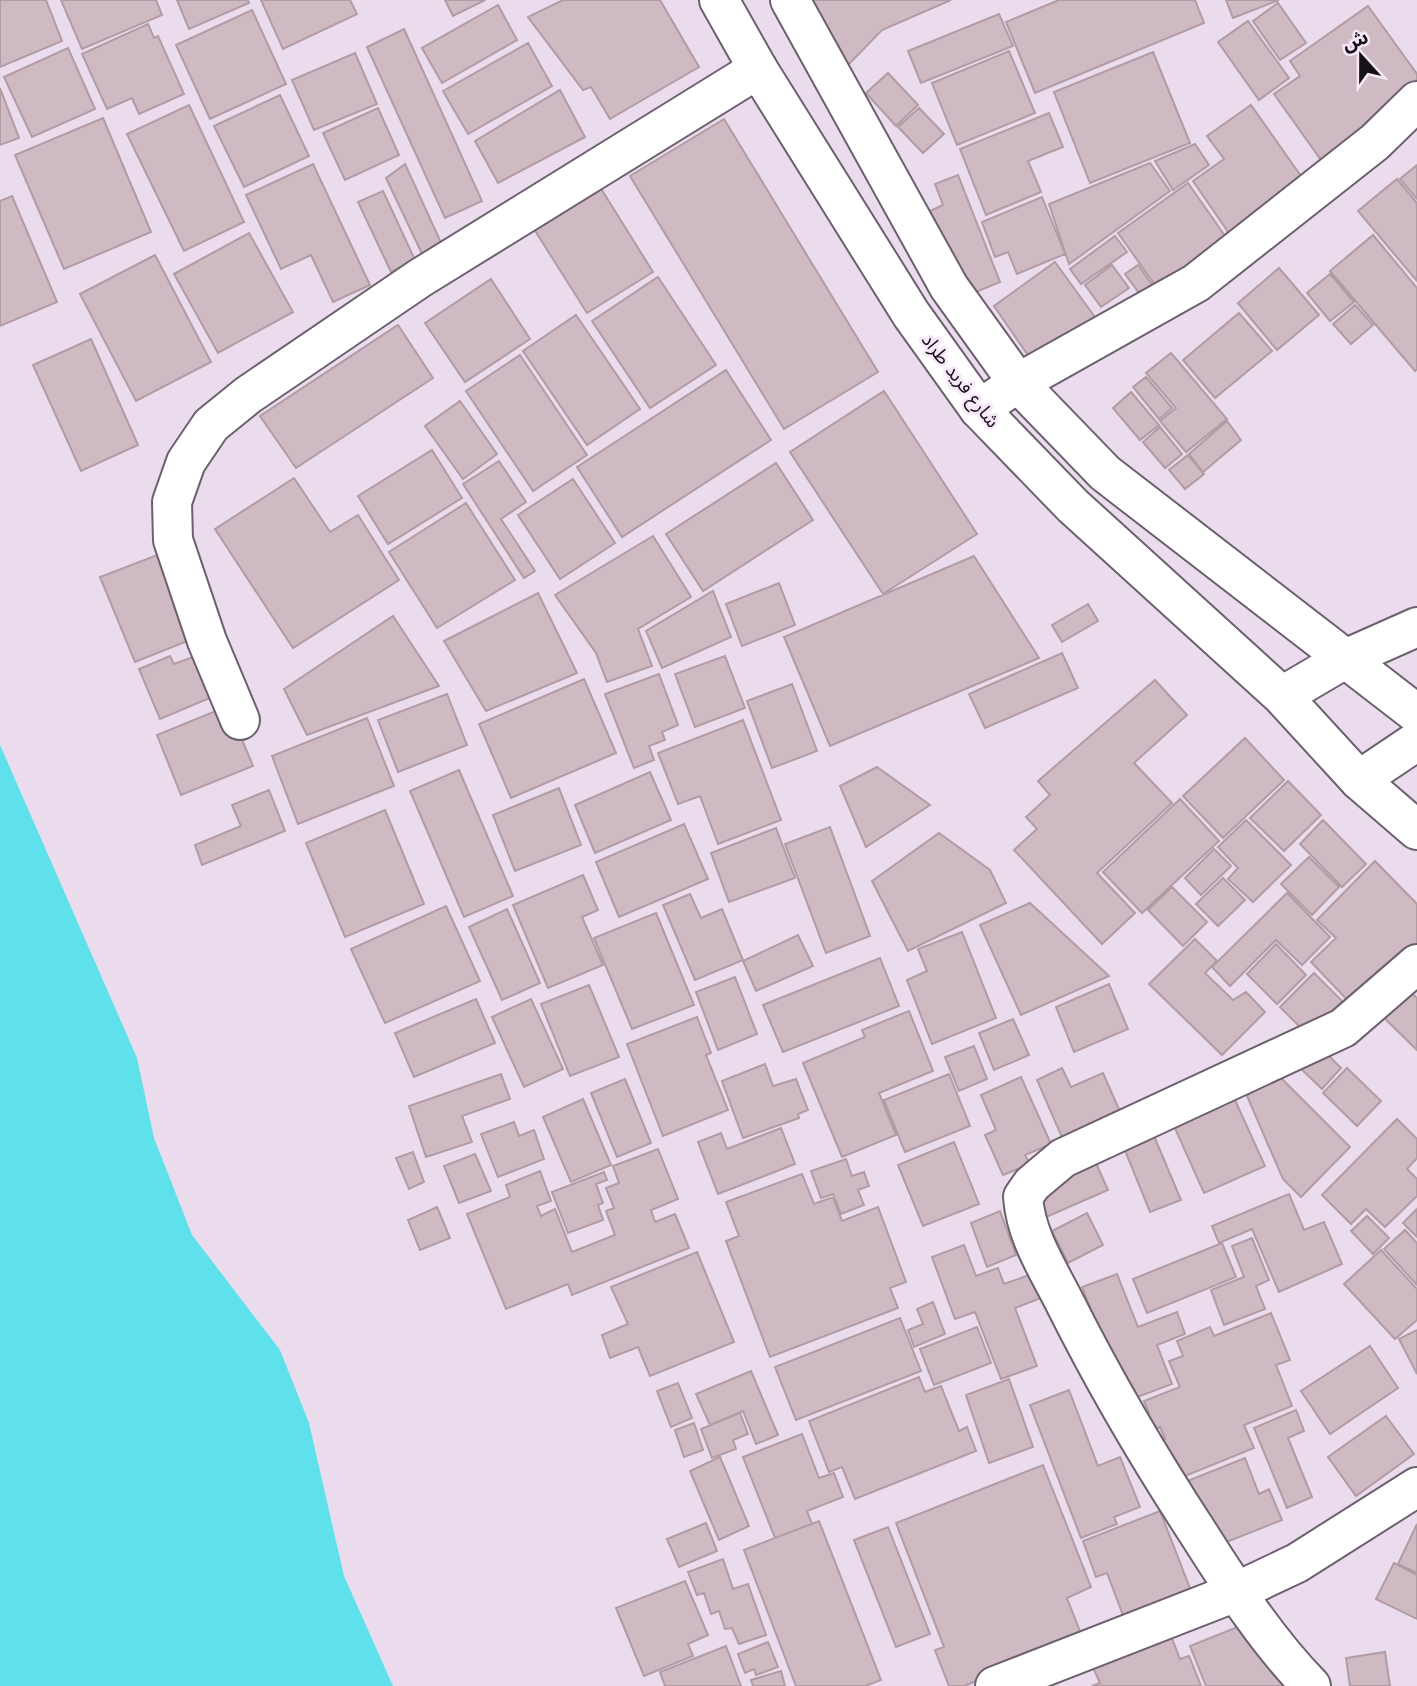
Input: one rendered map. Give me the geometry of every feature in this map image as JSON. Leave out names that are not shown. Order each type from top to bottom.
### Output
[{"type":"street","name":"شارع فريد طراد","points":[[719,0],[758,69],[911,314],[979,408],[1073,506],[1282,696],[1359,780],[1417,830]]},
{"type":"street","points":[[790,0],[949,287],[1018,383],[1105,473],[1417,714]]},
{"type":"street","points":[[240,720],[206,641],[173,540],[172,502],[186,462],[211,425],[248,395],[420,278],[758,69]]},
{"type":"street","points":[[979,408],[1018,383],[1196,283],[1375,142],[1417,101]]},
{"type":"street","points":[[1282,696],[1345,659],[1417,626]]},
{"type":"street","points":[[1359,780],[1417,741]]},
{"type":"street","points":[[1311,1686],[1296,1671],[1236,1592],[1147,1455],[1098,1369],[1030,1230],[1025,1219],[1023,1197],[1032,1184],[1063,1158],[1343,1028],[1417,964]]},
{"type":"street","points":[[995,1686],[1236,1592],[1297,1563],[1417,1488]]},
{"type":"water","points":[[0,745],[137,1058],[154,1138],[192,1235],[280,1350],[309,1423],[344,1576],[393,1686],[0,1686]]},
{"type":"building","points":[[0,0],[46,0],[62,41],[0,67]]},
{"type":"building","points":[[61,0],[156,0],[162,15],[82,49]]},
{"type":"building","points":[[177,0],[248,0],[249,3],[189,29]]},
{"type":"building","points":[[261,0],[350,0],[357,14],[283,49]]},
{"type":"building","points":[[445,0],[485,0],[453,16]]},
{"type":"building","points":[[563,0],[660,0],[699,67],[610,119],[591,87],[583,90],[528,17]]},
{"type":"building","points":[[810,0],[951,0],[882,30],[846,67]]},
{"type":"building","points":[[1059,0],[1195,0],[1204,23],[1035,93],[1006,22]]},
{"type":"building","points":[[1226,0],[1279,0],[1233,18]]},
{"type":"building","points":[[1278,3],[1306,43],[1280,60],[1253,21]]},
{"type":"building","points":[[498,5],[517,40],[442,83],[422,48]]},
{"type":"building","points":[[1368,6],[1417,74],[1417,92],[1321,160],[1274,94],[1300,76],[1290,61]]},
{"type":"building","points":[[252,10],[286,84],[210,119],[176,45]]},
{"type":"building","points":[[999,14],[1013,46],[921,83],[908,51]]},
{"type":"building","points":[[1248,21],[1289,78],[1259,100],[1218,42]]},
{"type":"building","points":[[148,24],[154,38],[158,36],[184,94],[139,114],[132,98],[107,109],[82,54]]},
{"type":"building","points":[[404,29],[482,201],[445,218],[367,47]]},
{"type":"building","points":[[528,43],[552,86],[468,134],[443,91]]},
{"type":"building","points":[[68,48],[95,109],[32,137],[4,77]]},
{"type":"building","points":[[1009,51],[1035,113],[957,145],[932,83]]},
{"type":"building","points":[[1153,52],[1190,143],[1090,183],[1054,92]]},
{"type":"building","points":[[355,53],[377,104],[314,130],[292,80]]},
{"type":"building","points":[[888,73],[918,105],[896,126],[866,93]]},
{"type":"building","points":[[0,88],[19,138],[0,145]]},
{"type":"building","points":[[560,90],[585,137],[498,183],[475,141]]},
{"type":"building","points":[[280,95],[309,156],[244,187],[214,126]]},
{"type":"building","points":[[189,105],[244,222],[184,251],[127,134]]},
{"type":"building","points":[[1251,105],[1308,186],[1233,239],[1193,181],[1224,159],[1207,136]]},
{"type":"building","points":[[378,108],[399,155],[345,180],[323,133]]},
{"type":"building","points":[[919,108],[944,134],[923,153],[898,127]]},
{"type":"building","points":[[1049,113],[1063,147],[1028,161],[1041,192],[986,215],[960,149]]},
{"type":"building","points":[[103,118],[151,232],[64,269],[15,155]]},
{"type":"building","points":[[724,119],[878,372],[784,429],[630,176]]},
{"type":"building","points":[[1195,144],[1209,165],[1173,190],[1155,161]]},
{"type":"building","points":[[1150,163],[1170,191],[1069,264],[1049,204]]},
{"type":"building","points":[[313,164],[370,285],[333,302],[311,255],[281,269],[246,195]]},
{"type":"building","points":[[405,164],[443,247],[424,258],[386,178]]},
{"type":"building","points":[[1417,165],[1417,199],[1400,179]]},
{"type":"building","points":[[958,175],[1000,282],[964,297],[928,212],[943,205],[935,184]]},
{"type":"building","points":[[1397,179],[1417,203],[1417,281],[1358,211]]},
{"type":"building","points":[[1188,183],[1230,243],[1160,292],[1118,233]]},
{"type":"building","points":[[600,187],[653,272],[587,313],[534,229]]},
{"type":"building","points":[[383,191],[415,260],[391,272],[358,202]]},
{"type":"building","points":[[12,196],[57,302],[0,326],[0,201]]},
{"type":"building","points":[[1042,197],[1065,254],[1017,274],[1008,252],[995,257],[982,222]]},
{"type":"building","points":[[249,233],[293,312],[218,353],[174,274]]},
{"type":"building","points":[[1373,235],[1417,288],[1415,371],[1330,271]]},
{"type":"building","points":[[1115,236],[1127,252],[1081,284],[1070,269]]},
{"type":"building","points":[[155,255],[211,362],[136,401],[80,294]]},
{"type":"building","points":[[1055,262],[1097,320],[1034,364],[994,306]]},
{"type":"building","points":[[1112,265],[1129,288],[1101,307],[1085,285]]},
{"type":"building","points":[[1138,265],[1157,292],[1145,301],[1125,274]]},
{"type":"building","points":[[1279,268],[1319,315],[1277,350],[1238,303]]},
{"type":"building","points":[[1330,274],[1354,302],[1330,321],[1307,293]]},
{"type":"building","points":[[658,277],[716,365],[650,408],[592,321]]},
{"type":"building","points":[[491,279],[530,339],[465,382],[425,323]]},
{"type":"building","points":[[1355,305],[1373,325],[1351,344],[1333,324]]},
{"type":"building","points":[[1239,313],[1272,351],[1215,398],[1183,360]]},
{"type":"building","points":[[576,315],[640,409],[587,445],[523,351]]},
{"type":"building","points":[[398,325],[433,378],[296,468],[260,416]]},
{"type":"building","points":[[91,339],[138,445],[81,471],[33,365]]},
{"type":"building","points":[[1171,353],[1227,419],[1186,452],[1160,421],[1176,408],[1146,373]]},
{"type":"building","points":[[520,355],[587,455],[533,491],[466,391]]},
{"type":"building","points":[[726,370],[771,440],[622,537],[577,467]]},
{"type":"building","points":[[1146,377],[1172,408],[1159,419],[1133,387]]},
{"type":"building","points":[[884,391],[977,534],[883,594],[790,452]]},
{"type":"building","points":[[1131,392],[1159,425],[1140,440],[1113,408]]},
{"type":"building","points":[[460,401],[497,454],[463,479],[425,426]]},
{"type":"building","points":[[1227,421],[1241,440],[1203,472],[1189,454]]},
{"type":"building","points":[[1160,427],[1182,454],[1165,468],[1143,442]]},
{"type":"building","points":[[432,450],[462,498],[388,544],[358,496]]},
{"type":"building","points":[[1188,455],[1204,474],[1185,489],[1169,470]]},
{"type":"building","points":[[499,461],[526,502],[501,519],[535,571],[524,578],[463,484]]},
{"type":"building","points":[[776,463],[813,520],[703,591],[666,534]]},
{"type":"building","points":[[294,478],[330,532],[358,515],[399,580],[293,648],[215,529]]},
{"type":"building","points":[[573,479],[615,543],[560,579],[518,515]]},
{"type":"building","points":[[466,503],[515,580],[437,628],[389,552]]},
{"type":"building","points":[[653,536],[691,597],[638,629],[652,666],[607,682],[596,653],[555,595]]},
{"type":"building","points":[[160,554],[195,638],[135,662],[100,577]]},
{"type":"building","points":[[974,556],[1039,658],[830,746],[784,637]]},
{"type":"building","points":[[779,583],[795,625],[742,646],[726,604]]},
{"type":"building","points":[[713,591],[731,637],[662,668],[646,631]]},
{"type":"building","points":[[538,593],[577,673],[486,711],[444,641]]},
{"type":"building","points":[[1088,604],[1098,621],[1062,642],[1052,625]]},
{"type":"building","points":[[393,616],[439,686],[307,735],[284,689]]},
{"type":"building","points":[[1062,653],[1078,688],[985,728],[969,694]]},
{"type":"building","points":[[201,654],[217,695],[160,719],[139,669],[170,656],[174,664]]},
{"type":"building","points":[[725,656],[745,708],[695,727],[675,674]]},
{"type":"building","points":[[659,674],[678,725],[662,732],[665,740],[649,746],[654,760],[634,768],[605,694]]},
{"type":"building","points":[[584,679],[616,753],[511,798],[479,724]]},
{"type":"building","points":[[1155,680],[1187,715],[1134,763],[1172,803],[1097,873],[1135,913],[1102,944],[1014,850],[1037,829],[1026,817],[1050,795],[1038,781]]},
{"type":"building","points":[[792,684],[817,751],[772,768],[747,701]]},
{"type":"building","points":[[447,694],[467,745],[398,772],[378,720]]},
{"type":"building","points":[[228,706],[253,766],[181,795],[157,735]]},
{"type":"building","points":[[367,718],[394,786],[298,824],[272,756]]},
{"type":"building","points":[[743,720],[781,820],[718,844],[700,796],[678,804],[658,753]]},
{"type":"building","points":[[1245,738],[1284,780],[1223,838],[1183,796]]},
{"type":"building","points":[[877,767],[930,805],[866,847],[840,786]]},
{"type":"building","points":[[459,770],[513,896],[464,917],[410,791]]},
{"type":"building","points":[[650,772],[671,820],[595,853],[575,805]]},
{"type":"building","points":[[1288,781],[1321,815],[1284,851],[1250,818]]},
{"type":"building","points":[[559,788],[581,845],[515,871],[493,815]]},
{"type":"building","points":[[269,790],[285,831],[202,865],[195,845],[241,826],[232,805]]},
{"type":"building","points":[[1180,799],[1219,841],[1142,913],[1103,872]]},
{"type":"building","points":[[385,810],[424,904],[345,937],[306,843]]},
{"type":"building","points":[[1246,820],[1291,865],[1253,902],[1228,879],[1238,868],[1218,847]]},
{"type":"building","points":[[1323,820],[1366,864],[1342,887],[1300,844]]},
{"type":"building","points":[[684,824],[708,879],[619,917],[596,862]]},
{"type":"building","points":[[830,827],[870,936],[826,953],[785,844]]},
{"type":"building","points":[[776,828],[795,878],[729,902],[711,853]]},
{"type":"building","points":[[939,833],[990,870],[1006,903],[908,951],[872,881]]},
{"type":"building","points":[[1214,849],[1231,866],[1201,895],[1185,878]]},
{"type":"building","points":[[1309,857],[1339,887],[1312,915],[1281,884]]},
{"type":"building","points":[[1375,861],[1417,904],[1417,948],[1356,1009],[1311,962],[1336,938],[1317,920]]},
{"type":"building","points":[[583,875],[598,910],[582,917],[603,965],[548,988],[513,905]]},
{"type":"building","points":[[1223,878],[1245,900],[1218,926],[1196,904]]},
{"type":"building","points":[[1172,887],[1207,922],[1183,946],[1148,910]]},
{"type":"building","points":[[1287,893],[1330,937],[1302,965],[1276,940],[1230,986],[1212,967]]},
{"type":"building","points":[[690,894],[701,918],[722,909],[743,960],[695,980],[663,905]]},
{"type":"building","points":[[1030,903],[1109,976],[1021,1015],[980,925]]},
{"type":"building","points":[[446,906],[480,981],[385,1023],[351,949]]},
{"type":"building","points":[[507,909],[540,983],[502,1000],[469,927]]},
{"type":"building","points":[[656,913],[694,1005],[632,1029],[594,938]]},
{"type":"building","points":[[962,932],[996,1018],[932,1044],[907,980],[927,971],[918,949]]},
{"type":"building","points":[[798,935],[813,966],[756,991],[743,961]]},
{"type":"building","points":[[1195,939],[1217,961],[1205,973],[1233,1000],[1246,992],[1265,1012],[1222,1055],[1149,984]]},
{"type":"building","points":[[1276,944],[1306,975],[1277,1004],[1247,974]]},
{"type":"building","points":[[880,958],[899,1006],[783,1052],[763,1005]]},
{"type":"building","points":[[1314,973],[1346,1005],[1312,1039],[1280,1007]]},
{"type":"building","points":[[735,977],[757,1034],[718,1050],[696,992]]},
{"type":"building","points":[[1109,984],[1128,1029],[1074,1052],[1056,1007]]},
{"type":"building","points":[[589,985],[619,1057],[570,1076],[541,1004]]},
{"type":"building","points":[[1405,987],[1417,998],[1417,1050],[1379,1013]]},
{"type":"building","points":[[476,999],[495,1043],[414,1077],[395,1033]]},
{"type":"building","points":[[531,999],[563,1069],[524,1087],[492,1017]]},
{"type":"building","points":[[909,1011],[933,1071],[879,1093],[896,1135],[842,1157],[803,1063],[865,1037],[862,1030]]},
{"type":"building","points":[[697,1017],[711,1053],[706,1055],[728,1110],[663,1136],[627,1044]]},
{"type":"building","points":[[1013,1019],[1029,1055],[994,1070],[979,1033]]},
{"type":"building","points":[[1316,1043],[1341,1068],[1322,1089],[1295,1063]]},
{"type":"building","points":[[974,1046],[987,1079],[959,1091],[945,1057]]},
{"type":"building","points":[[765,1064],[773,1086],[796,1079],[808,1110],[798,1114],[799,1118],[743,1138],[722,1081]]},
{"type":"building","points":[[1062,1068],[1071,1087],[1103,1073],[1122,1116],[1064,1142],[1037,1080]]},
{"type":"building","points":[[1347,1068],[1381,1101],[1357,1126],[1323,1093]]},
{"type":"building","points":[[1273,1070],[1350,1147],[1301,1197],[1283,1179],[1247,1096]]},
{"type":"building","points":[[501,1074],[510,1099],[462,1116],[472,1142],[426,1157],[409,1106]]},
{"type":"building","points":[[949,1074],[970,1126],[905,1152],[884,1100]]},
{"type":"building","points":[[1021,1077],[1051,1144],[1025,1155],[1030,1164],[1003,1175],[985,1135],[996,1130],[981,1095]]},
{"type":"building","points":[[625,1079],[651,1143],[617,1157],[591,1093]]},
{"type":"building","points":[[1229,1087],[1265,1166],[1204,1193],[1169,1115]]},
{"type":"building","points":[[583,1099],[611,1165],[571,1182],[543,1117]]},
{"type":"building","points":[[1397,1119],[1417,1139],[1417,1158],[1407,1169],[1417,1179],[1417,1196],[1385,1227],[1366,1209],[1351,1224],[1322,1195]]},
{"type":"building","points":[[514,1122],[519,1136],[534,1130],[544,1159],[498,1177],[481,1134]]},
{"type":"building","points":[[781,1128],[795,1164],[718,1194],[698,1142],[721,1133],[727,1149]]},
{"type":"building","points":[[1154,1136],[1181,1200],[1150,1212],[1124,1148]]},
{"type":"building","points":[[954,1142],[979,1204],[923,1226],[898,1165]]},
{"type":"building","points":[[658,1149],[678,1199],[651,1210],[655,1222],[675,1214],[689,1248],[572,1295],[568,1284],[506,1309],[467,1214],[510,1197],[506,1185],[540,1171],[551,1201],[537,1206],[541,1216],[555,1209],[572,1252],[615,1235],[606,1211],[614,1208],[606,1188],[619,1183],[613,1166]]},
{"type":"building","points":[[413,1152],[424,1182],[409,1189],[396,1158]]},
{"type":"building","points":[[475,1154],[491,1191],[459,1203],[444,1166]]},
{"type":"building","points":[[846,1159],[852,1176],[864,1172],[869,1186],[858,1190],[864,1205],[841,1214],[833,1194],[821,1198],[811,1171]]},
{"type":"building","points":[[1095,1161],[1108,1190],[1044,1218],[1032,1189]]},
{"type":"building","points":[[604,1172],[607,1180],[596,1184],[603,1203],[598,1205],[603,1220],[568,1233],[552,1192]]},
{"type":"building","points":[[802,1174],[814,1204],[833,1197],[842,1221],[878,1207],[906,1282],[890,1288],[898,1308],[770,1357],[726,1241],[739,1236],[726,1202]]},
{"type":"building","points":[[1289,1194],[1304,1230],[1324,1222],[1342,1264],[1279,1292],[1252,1229],[1219,1243],[1212,1226]]},
{"type":"building","points":[[437,1207],[450,1238],[420,1250],[408,1220]]},
{"type":"building","points":[[1417,1209],[1417,1237],[1403,1223]]},
{"type":"building","points":[[1000,1211],[1016,1255],[987,1267],[971,1223]]},
{"type":"building","points":[[1087,1213],[1103,1245],[1068,1263],[1052,1231]]},
{"type":"building","points":[[1367,1216],[1389,1238],[1373,1254],[1351,1231]]},
{"type":"building","points":[[1405,1230],[1417,1243],[1417,1285],[1384,1249]]},
{"type":"building","points":[[1252,1238],[1269,1280],[1256,1286],[1265,1309],[1224,1325],[1211,1290],[1244,1277],[1232,1246]]},
{"type":"building","points":[[1222,1243],[1236,1277],[1147,1313],[1133,1279]]},
{"type":"building","points":[[964,1245],[976,1276],[998,1268],[1004,1284],[1032,1274],[1041,1298],[1015,1308],[1037,1366],[1001,1379],[975,1312],[955,1319],[932,1257]]},
{"type":"building","points":[[1381,1250],[1417,1289],[1417,1320],[1395,1339],[1344,1284]]},
{"type":"building","points":[[697,1252],[734,1342],[650,1376],[638,1347],[610,1358],[602,1335],[628,1324],[611,1287]]},
{"type":"building","points":[[1117,1274],[1138,1327],[1177,1312],[1185,1334],[1157,1345],[1172,1384],[1127,1401],[1082,1287]]},
{"type":"building","points":[[933,1302],[945,1334],[914,1347],[908,1330],[923,1324],[917,1309]]},
{"type":"building","points":[[1271,1313],[1290,1360],[1276,1365],[1292,1406],[1244,1425],[1254,1448],[1168,1483],[1152,1444],[1165,1439],[1160,1427],[1147,1431],[1141,1416],[1149,1413],[1144,1401],[1180,1387],[1169,1361],[1183,1356],[1177,1341],[1210,1327],[1214,1336]]},
{"type":"building","points":[[900,1318],[921,1371],[796,1420],[775,1367]]},
{"type":"building","points":[[977,1327],[991,1363],[934,1385],[920,1349]]},
{"type":"building","points":[[1417,1330],[1417,1374],[1399,1339]]},
{"type":"building","points":[[1370,1346],[1398,1388],[1330,1434],[1301,1391]]},
{"type":"building","points":[[751,1371],[778,1435],[756,1444],[743,1411],[710,1425],[696,1394]]},
{"type":"building","points":[[919,1377],[925,1392],[941,1386],[959,1431],[967,1427],[976,1451],[855,1499],[842,1467],[829,1472],[809,1421]]},
{"type":"building","points":[[1009,1379],[1033,1447],[989,1463],[966,1395]]},
{"type":"building","points":[[678,1383],[692,1418],[671,1427],[657,1391]]},
{"type":"building","points":[[1069,1390],[1098,1466],[1120,1457],[1140,1507],[1114,1517],[1117,1524],[1081,1538],[1030,1405]]},
{"type":"building","points":[[1296,1410],[1304,1431],[1288,1438],[1312,1497],[1287,1508],[1254,1428]]},
{"type":"building","points":[[740,1413],[748,1434],[733,1440],[736,1449],[712,1458],[701,1429]]},
{"type":"building","points":[[1386,1416],[1414,1454],[1356,1496],[1328,1457]]},
{"type":"building","points":[[694,1423],[703,1450],[684,1457],[675,1430]]},
{"type":"building","points":[[802,1434],[819,1478],[834,1473],[843,1497],[807,1511],[812,1524],[775,1538],[743,1457]]},
{"type":"building","points":[[720,1457],[749,1526],[719,1540],[690,1471]]},
{"type":"building","points":[[1245,1458],[1259,1494],[1269,1489],[1282,1520],[1219,1545],[1180,1484]]},
{"type":"building","points":[[1043,1465],[1091,1587],[1067,1598],[1083,1639],[964,1686],[949,1686],[935,1650],[944,1647],[896,1523]]},
{"type":"building","points":[[1160,1511],[1191,1591],[1124,1618],[1107,1573],[1096,1577],[1083,1541]]},
{"type":"building","points":[[819,1521],[881,1680],[865,1686],[796,1686],[744,1550]]},
{"type":"building","points":[[706,1523],[717,1551],[679,1567],[667,1539]]},
{"type":"building","points":[[1417,1524],[1417,1573],[1398,1564]]},
{"type":"building","points":[[888,1527],[930,1634],[896,1647],[854,1540]]},
{"type":"building","points":[[723,1559],[733,1589],[748,1584],[766,1635],[739,1644],[732,1628],[725,1629],[719,1611],[711,1614],[704,1593],[697,1595],[688,1572]]},
{"type":"building","points":[[1394,1563],[1417,1575],[1417,1619],[1376,1599]]},
{"type":"building","points":[[685,1581],[708,1635],[688,1644],[693,1656],[644,1676],[616,1608]]},
{"type":"building","points":[[1250,1622],[1285,1686],[1206,1686],[1190,1646]]},
{"type":"building","points":[[1168,1628],[1180,1659],[1189,1656],[1201,1686],[1092,1686],[1100,1683],[1089,1659]]},
{"type":"building","points":[[768,1642],[778,1667],[756,1675],[754,1669],[745,1673],[738,1654]]},
{"type":"building","points":[[726,1646],[741,1686],[665,1686],[660,1672]]},
{"type":"building","points":[[1385,1652],[1390,1686],[1350,1686],[1346,1658]]},
{"type":"building","points":[[781,1671],[785,1686],[753,1686],[751,1680]]}]
